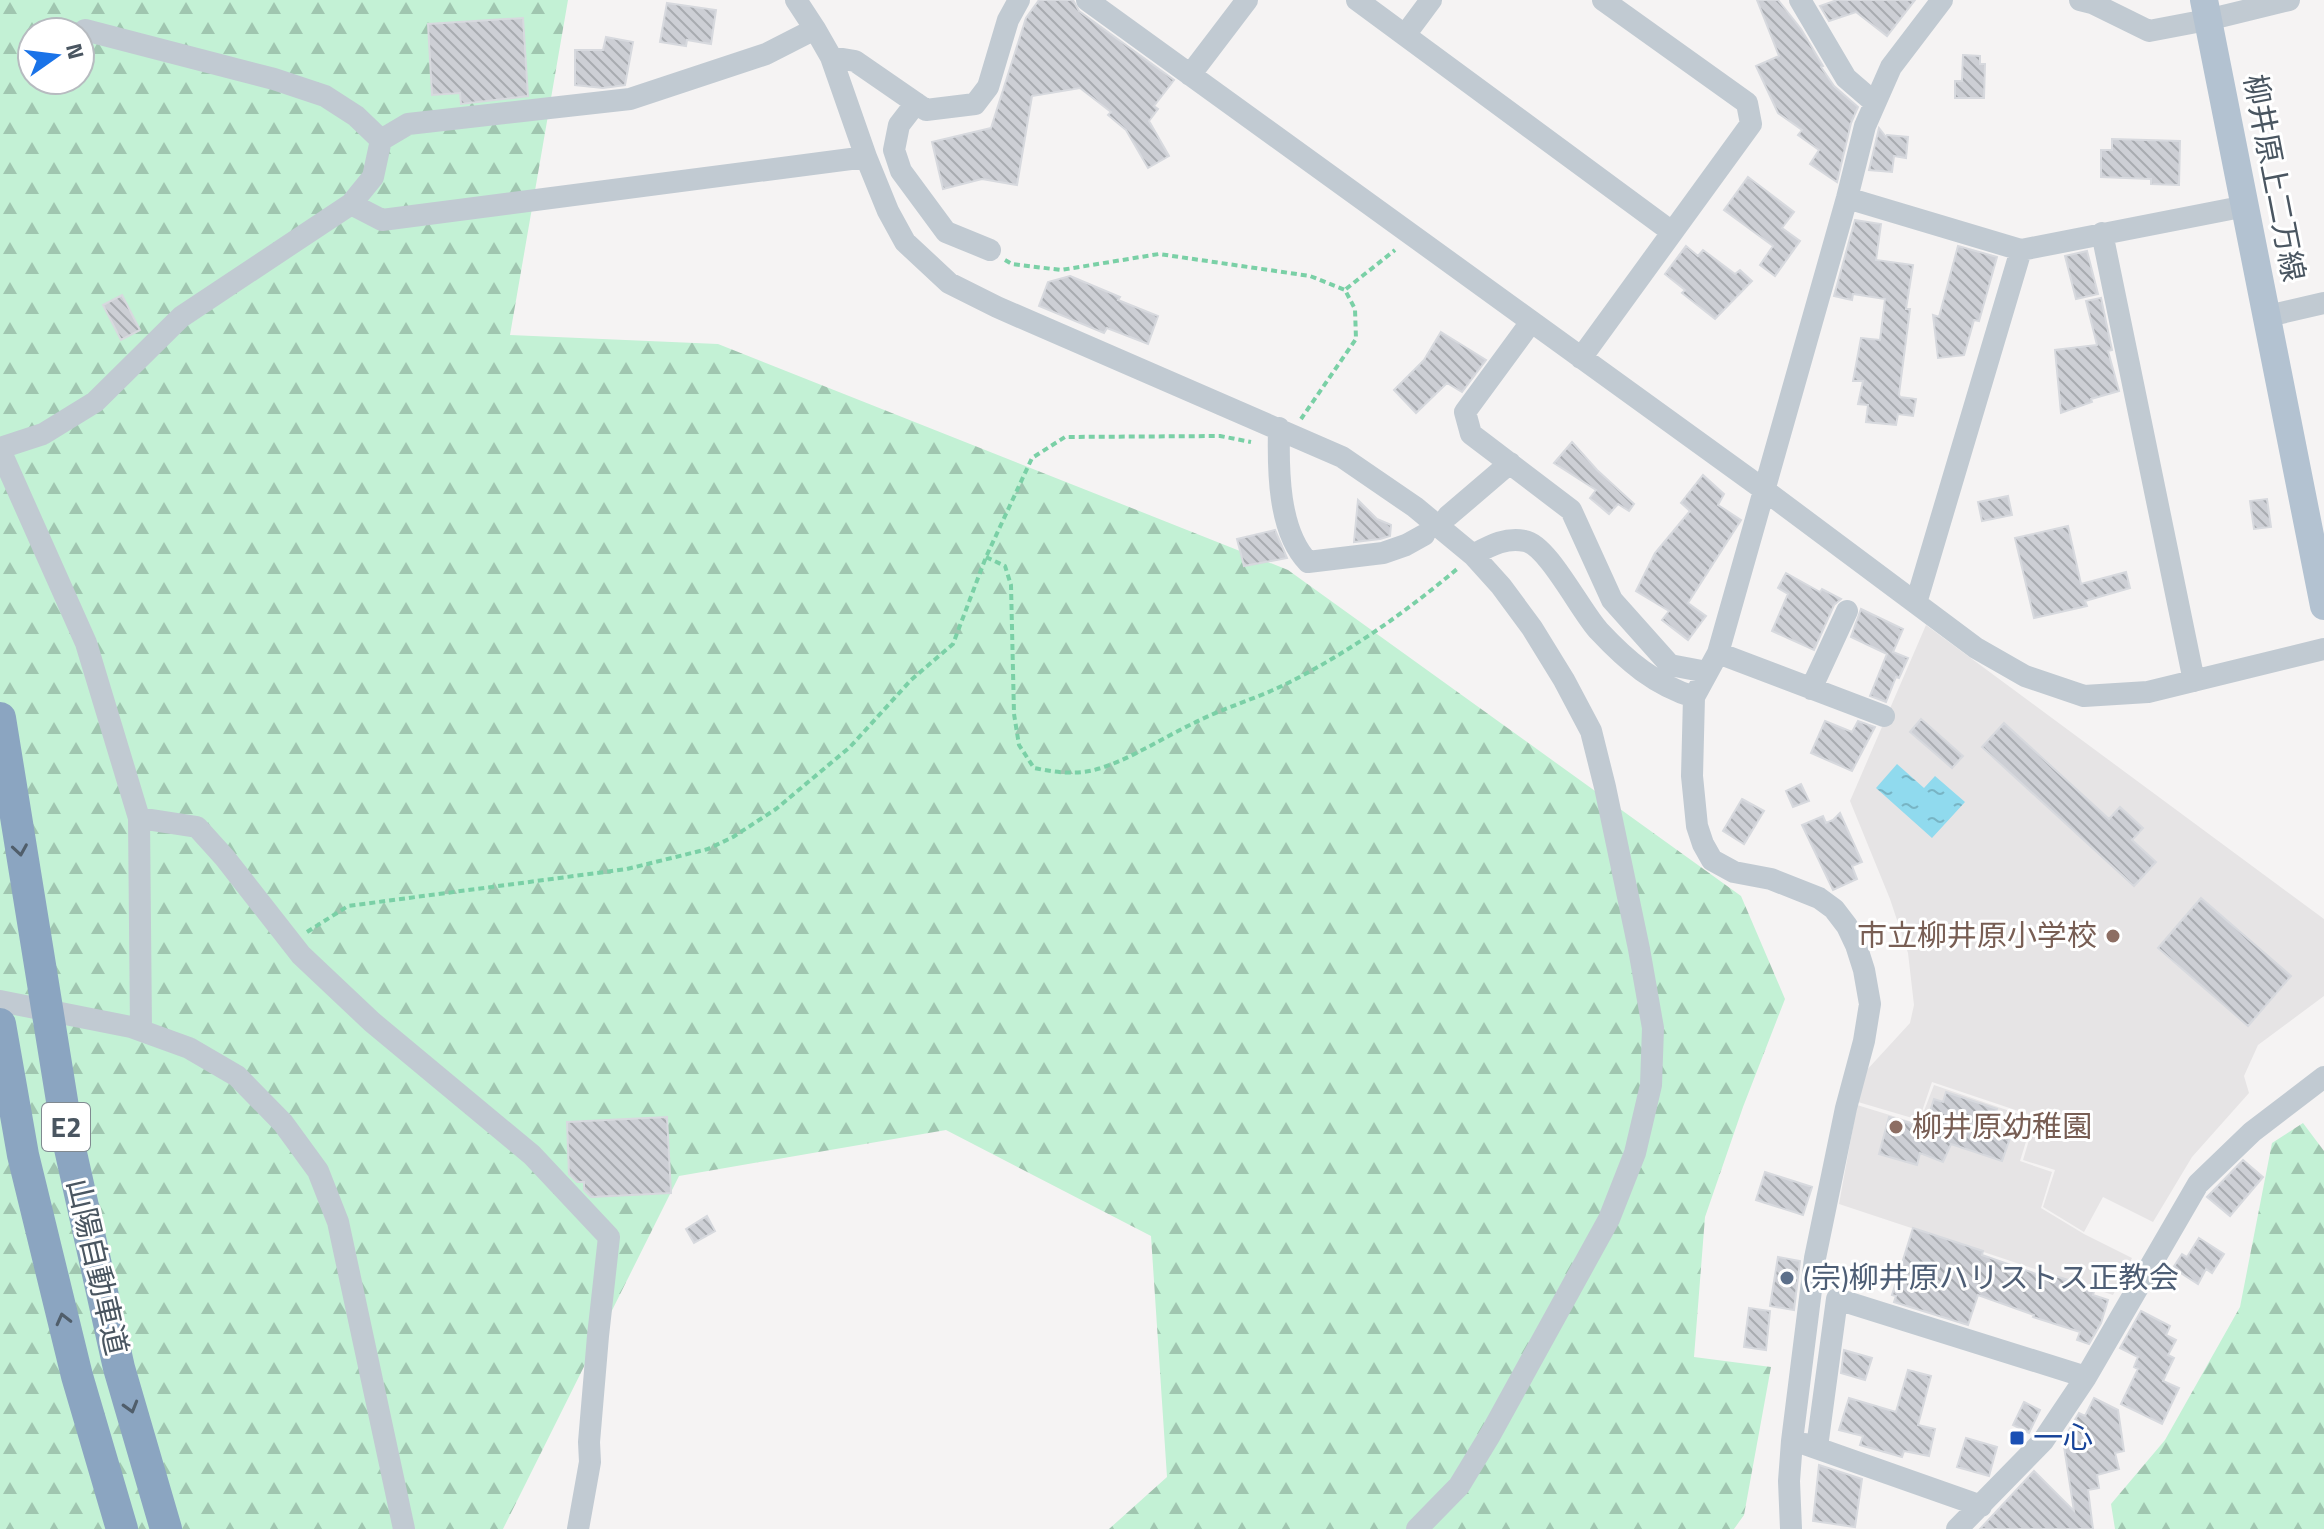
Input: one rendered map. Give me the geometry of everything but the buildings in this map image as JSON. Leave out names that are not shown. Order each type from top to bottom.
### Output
[{"type":"highway","name":"山陽自動車道","points":[[0,718],[69,1144],[119,1368],[166,1529]]},
{"type":"highway","name":"山陽自動車道","points":[[0,1024],[23,1155],[77,1376],[122,1529]]},
{"type":"main road","name":"柳井原上二万線","points":[[2206,10],[2324,606]]},
{"type":"street","points":[[796,0],[831,57],[888,211],[905,242],[949,283],[997,307],[1342,457],[1415,507],[1473,555],[1501,586],[1532,628],[1591,731],[1609,802],[1651,1015],[1651,1085],[1635,1153],[1609,1219],[1459,1486],[1417,1529]]},
{"type":"street","points":[[831,57],[855,61],[926,110],[975,104],[988,87],[1008,20],[1019,0]]},
{"type":"street","points":[[1087,0],[1763,489],[1976,648],[2025,676],[2084,696],[2148,692],[2324,649]]},
{"type":"street","points":[[1190,75],[1247,0]]},
{"type":"street","points":[[1357,0],[1672,232]]},
{"type":"street","points":[[1405,35],[1431,0]]},
{"type":"street","points":[[1581,358],[1751,124],[1747,103],[1603,0]]},
{"type":"street","points":[[1800,0],[1846,78],[1875,103]]},
{"type":"street","points":[[1791,1529],[1789,1481],[1792,1441],[1815,1258],[1870,1004],[1856,945],[1834,909],[1819,898],[1771,879],[1734,872],[1712,860],[1697,826],[1692,776],[1694,697],[1713,663],[1865,126],[1891,67],[1942,0]]},
{"type":"street","points":[[2080,0],[2149,31],[2206,10],[2289,0]]},
{"type":"street","points":[[136,1029],[139,818],[86,643],[0,449],[43,434],[95,402],[181,317],[351,204],[373,177],[381,140],[408,124],[630,99],[766,54],[815,29]]},
{"type":"street","points":[[96,33],[274,79],[325,96],[356,116],[381,140]]},
{"type":"street","points":[[916,103],[899,125],[894,150],[901,171],[946,232],[990,250]]},
{"type":"street","points":[[351,204],[382,220],[866,157]]},
{"type":"street","points":[[1847,198],[2021,250],[2246,206]]},
{"type":"street","points":[[2102,233],[2194,681]]},
{"type":"street","points":[[1916,603],[2021,250]]},
{"type":"street","points":[[2268,316],[2324,303]]},
{"type":"street","points":[[1531,322],[1465,412],[1471,434],[1571,510],[1612,600],[1670,665],[1713,663],[1811,689],[1884,716]]},
{"type":"street","points":[[1285,431],[1278,467],[1282,505],[1298,552],[1308,562],[1383,553],[1424,535]]},
{"type":"street","points":[[1448,516],[1510,463]]},
{"type":"street","points":[[1473,555],[1498,541],[1527,540],[1543,552],[1597,630],[1651,679],[1694,697]]},
{"type":"street","points":[[1811,689],[1847,611]]},
{"type":"street","points":[[139,818],[197,827],[301,955],[372,1022],[532,1155],[609,1237],[589,1442],[590,1462],[578,1529]]},
{"type":"street","points":[[0,1001],[136,1029],[189,1048],[237,1076],[283,1123],[318,1171],[338,1222],[404,1529]]},
{"type":"street","points":[[1957,1529],[2043,1441],[2086,1377],[2198,1184],[2252,1132],[2324,1077]]},
{"type":"street","points":[[1817,1447],[1837,1299],[2086,1377]]},
{"type":"street","points":[[1792,1441],[1817,1447],[1981,1506]]},
{"type":"path","points":[[1345,290],[1412,236]]},
{"type":"path","points":[[292,942],[348,906],[627,869],[708,849],[733,837],[776,809],[850,747],[911,680],[953,644],[986,557],[1032,458],[1065,437],[1220,436],[1252,443],[1285,431],[1356,339],[1355,309],[1345,290],[1310,276],[1159,254],[1061,270],[1012,264],[990,250]]},
{"type":"path","points":[[986,557],[1005,566],[1011,585],[1014,714],[1019,745],[1034,768],[1055,772],[1094,770],[1197,721],[1289,683],[1351,647],[1433,589],[1473,555]]},
{"type":"shaded area","name":"市立柳井原小学校","points":[[1926,625],[2324,919],[2324,996],[2258,1045],[2244,1076],[2249,1093],[2192,1157],[2153,1222],[2103,1197],[2084,1232],[2043,1207],[2055,1170],[2023,1160],[2036,1117],[1932,1082],[1919,1120],[1858,1102],[1865,1072],[1910,1023],[1914,1005],[1908,953],[1890,899],[1850,801]]},
{"type":"shaded area","points":[[1934,1085],[2033,1119],[2020,1161],[2052,1172],[2041,1208],[2132,1258],[2113,1295],[1839,1204],[1857,1105],[1919,1124]]},
{"type":"green space","points":[[0,0],[568,0],[510,335],[718,344],[1288,570],[1741,896],[1785,999],[1705,1217],[1694,1357],[1771,1367],[1744,1515],[1734,1529],[1109,1529],[1167,1477],[1151,1236],[946,1130],[679,1176],[503,1529],[0,1529]]},
{"type":"green space","points":[[2303,1123],[2324,1151],[2324,1529],[2115,1529],[2111,1504],[2165,1440],[2240,1307],[2272,1143]]},
{"type":"water","points":[[1897,764],[1924,788],[1935,776],[1965,802],[1932,838],[1876,788]]},
{"type":"place","name":"市立柳井原小学校","points":[[2113,936]]},
{"type":"place","name":"柳井原幼稚園","points":[[1896,1127]]},
{"type":"place","name":"(宗)柳井原ハリストス正教会","points":[[1787,1278]]},
{"type":"place","name":"一心","points":[[2017,1438]]}]
